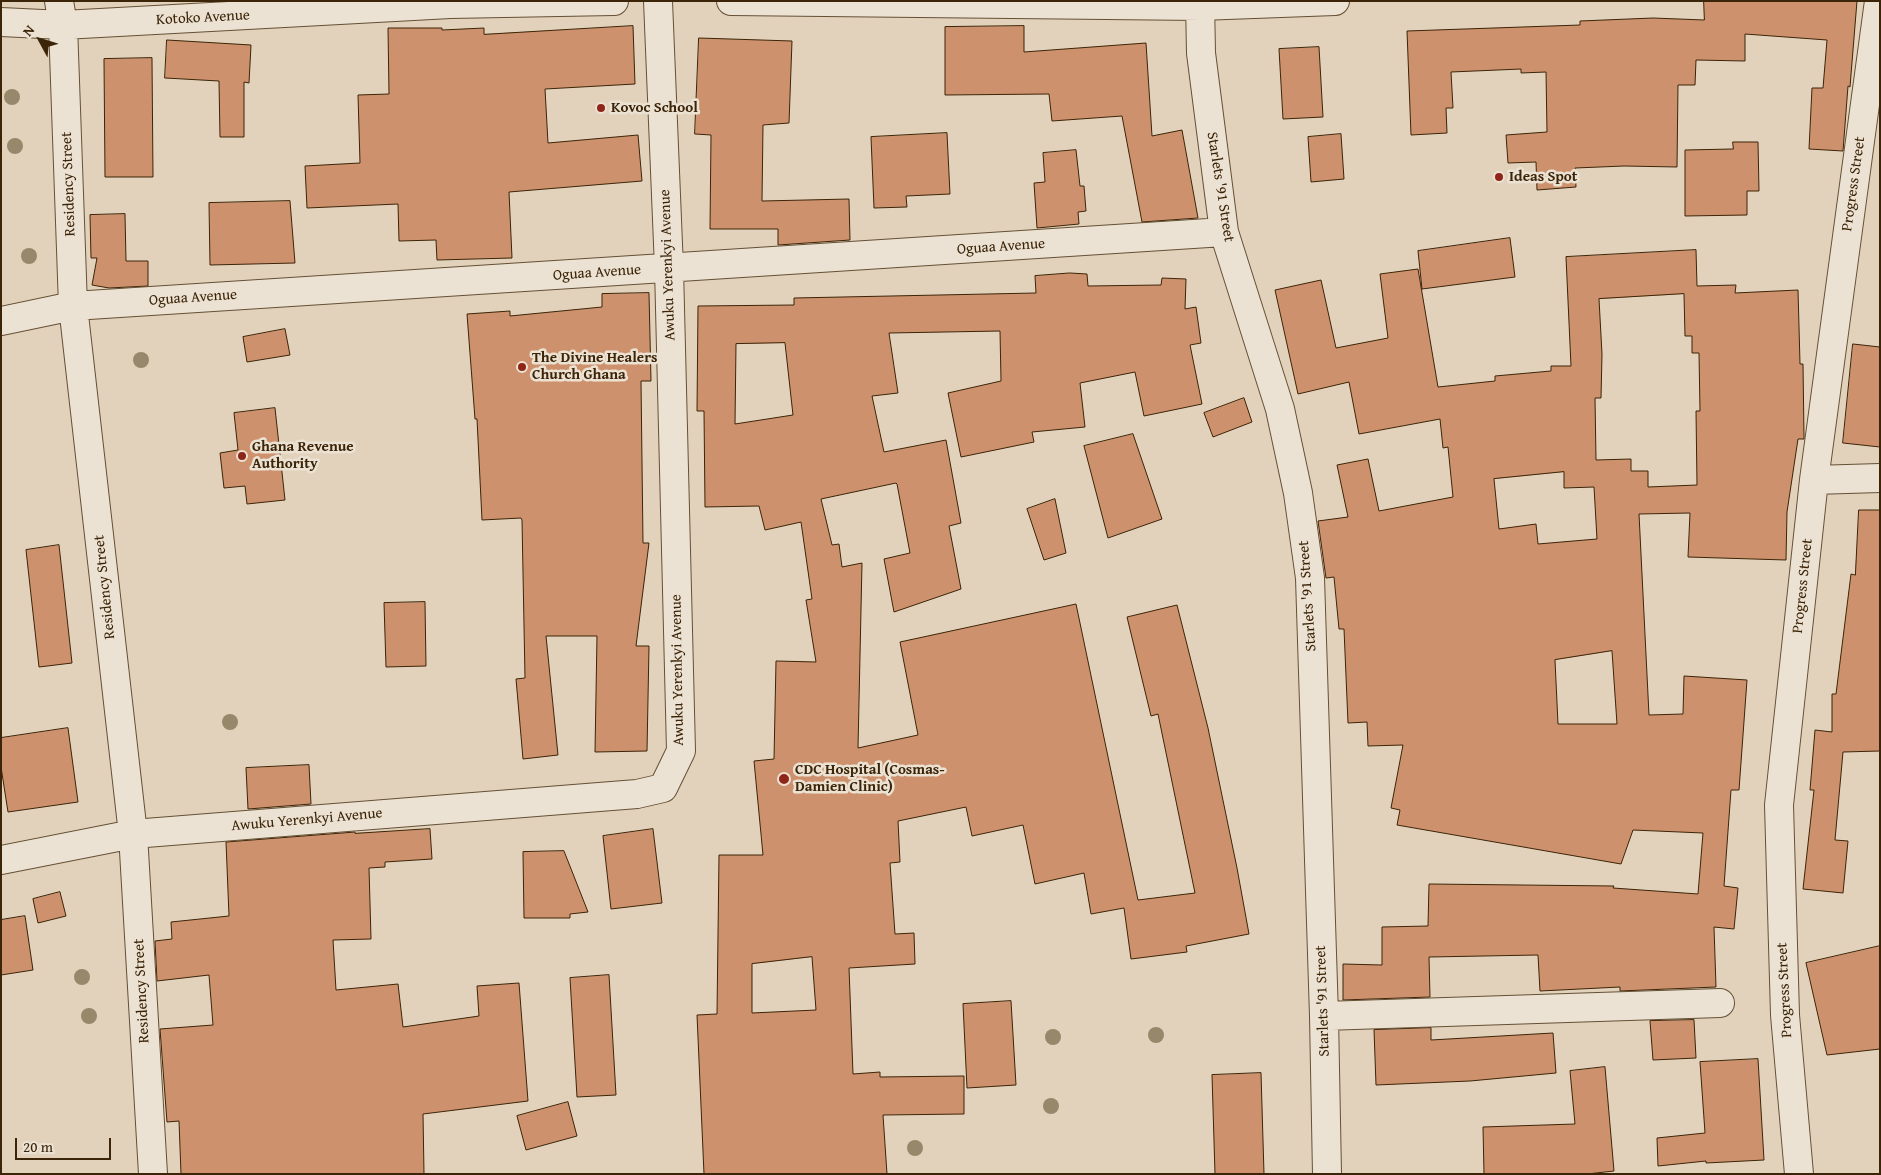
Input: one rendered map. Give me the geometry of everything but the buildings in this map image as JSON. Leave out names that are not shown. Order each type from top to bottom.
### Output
[{"type":"street","name":"Kotoko Avenue","points":[[1,22],[61,13],[450,3],[614,1]]},
{"type":"street","name":"Awuku Yerenkyi Avenue","points":[[1,860],[133,834],[637,794],[663,788],[681,752],[669,268],[658,1]]},
{"type":"street","points":[[731,1],[1200,4],[1335,1]]},
{"type":"street","name":"Progress Street","points":[[1800,1174],[1785,1015],[1778,805],[1814,480],[1879,1]]},
{"type":"street","name":"Starlets '91 Street","points":[[1200,4],[1200,53],[1224,232],[1280,409],[1298,493],[1310,578],[1324,1016],[1327,1174]]},
{"type":"street","name":"Residency Street","points":[[61,13],[73,306],[133,834],[153,1174]]},
{"type":"street","name":"Oguaa Avenue","points":[[1,321],[73,306],[1224,232]]},
{"type":"street","points":[[1814,480],[1880,478]]},
{"type":"street","points":[[1324,1016],[1720,1003]]},
{"type":"place","name":"Kovoc School","points":[[601,108]]},
{"type":"place","name":"Ideas Spot","points":[[1499,177]]},
{"type":"place","name":"The Divine Healers Church Ghana","points":[[522,367]]},
{"type":"place","name":"Ghana Revenue Authority","points":[[242,456]]},
{"type":"place","name":"CDC Hospital (Cosmas- Damien Clinic)","points":[[784,779]]}]
